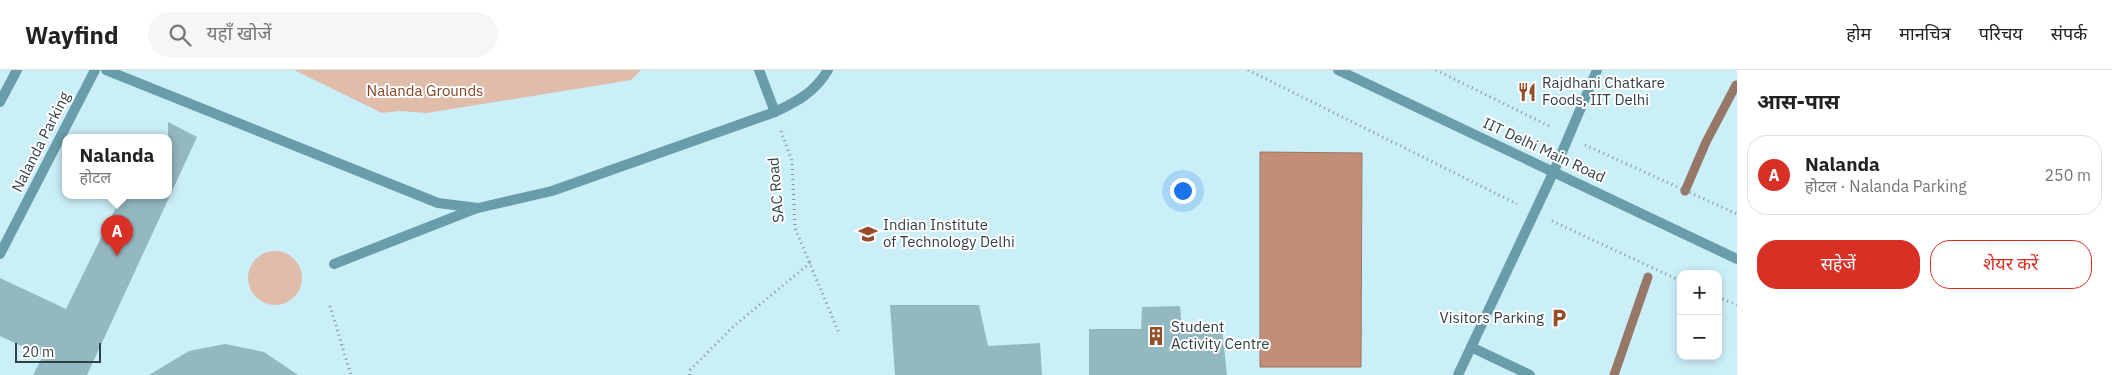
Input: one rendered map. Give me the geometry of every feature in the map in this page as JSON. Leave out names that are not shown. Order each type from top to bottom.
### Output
[{"type":"street","points":[[0,102],[17,70]]},
{"type":"street","name":"Nalanda Parking","points":[[0,254],[95,70]]},
{"type":"street","points":[[106,70],[438,203],[478,208]]},
{"type":"street","points":[[760,70],[775,112]]},
{"type":"street","points":[[334,264],[478,208],[552,191],[775,112],[801,100],[819,85],[828,70]]},
{"type":"street","name":"IIT Delhi Main Road","points":[[1338,70],[1737,258]]},
{"type":"street","points":[[1458,375],[1554,172],[1597,70]]},
{"type":"street","points":[[1471,347],[1530,375]]},
{"type":"path","points":[[1248,70],[1535,212],[1677,278]]},
{"type":"path","name":"SAC Road","points":[[775,112],[792,161],[795,228],[839,332]]},
{"type":"path","points":[[690,375],[690,370],[734,326],[810,263]]},
{"type":"path","points":[[1722,299],[1737,306]]},
{"type":"path","points":[[330,306],[352,375]]},
{"type":"green space","name":"Nalanda Grounds","points":[[294,70],[641,70],[631,80],[427,113],[399,111],[382,113]]},
{"type":"green space","points":[[270,251],[280,251],[290,255],[298,263],[302,278],[298,293],[290,301],[280,305],[270,305],[260,301],[252,293],[248,283],[248,273],[252,263],[260,255]]},
{"type":"shaded area","points":[[1260,152],[1362,153],[1361,367],[1260,367]]},
{"type":"building","points":[[168,122],[197,137],[172,191],[172,134],[168,134]]},
{"type":"building","points":[[120,199],[168,199],[87,375],[33,375],[43,356],[0,336],[0,278],[66,309]]},
{"type":"building","points":[[890,305],[979,305],[988,346],[1040,343],[1042,375],[895,375]]},
{"type":"building","points":[[1180,306],[1182,329],[1222,328],[1227,375],[1089,375],[1089,329],[1141,329],[1142,307]]},
{"type":"building","points":[[225,344],[264,352],[298,375],[149,375],[189,351]]},
{"type":"waterway","points":[[1685,191],[1706,142],[1736,85]]},
{"type":"waterway","points":[[1614,375],[1648,277]]},
{"type":"place","name":"Rajdhani Chatkare Foods, IIT Delhi","points":[[1527,92]]},
{"type":"place","name":"Indian Institute of Technology Delhi","points":[[868,234]]},
{"type":"place","name":"Nalanda","points":[[117,256]]},
{"type":"place","name":"Visitors Parking","points":[[1559,318]]},
{"type":"place","name":"Student Activity Centre","points":[[1156,336]]}]
